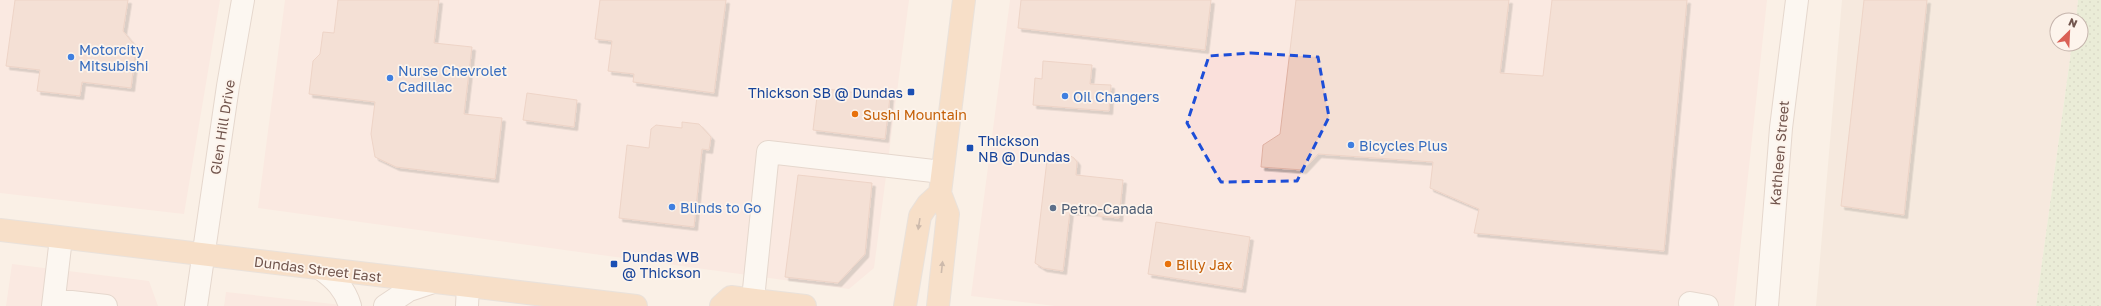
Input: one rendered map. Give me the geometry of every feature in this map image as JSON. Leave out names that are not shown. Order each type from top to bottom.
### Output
[{"type":"main road","points":[[938,306],[948,214],[941,183],[964,0]]},
{"type":"main road","points":[[905,306],[920,216],[941,183]]},
{"type":"main road","name":"Dundas Street East","points":[[0,230],[433,282],[468,296],[636,306]]},
{"type":"main road","points":[[721,306],[731,297],[805,306]]},
{"type":"street","name":"Glen Hill Drive","points":[[196,306],[243,0]]},
{"type":"street","name":"Kathleen Street","points":[[1767,306],[1780,128],[1797,0]]},
{"type":"street","points":[[753,299],[768,152],[941,183]]},
{"type":"street","points":[[61,238],[54,303],[106,306]]},
{"type":"street","points":[[321,269],[333,277],[341,287],[350,306]]},
{"type":"street","points":[[385,306],[409,290],[433,282]]},
{"type":"highlighted area","points":[[1251,53],[1318,57],[1329,117],[1297,181],[1221,182],[1187,123],[1209,56]]},
{"type":"shaded area","points":[[0,0],[220,0],[184,214],[0,193]]},
{"type":"shaded area","points":[[285,0],[909,0],[874,268],[849,289],[258,208]]},
{"type":"shaded area","points":[[1010,0],[1767,0],[1734,306],[1055,306],[971,296]]},
{"type":"shaded area","points":[[1842,0],[2078,0],[2077,12],[2049,12],[2049,52],[2071,52],[2036,306],[1816,306]]},
{"type":"shaded area","points":[[12,264],[149,281],[158,306],[6,306]]},
{"type":"shaded area","points":[[226,292],[351,306],[224,306]]},
{"type":"green space","points":[[2078,0],[2101,0],[2101,306],[2036,306],[2071,52],[2089,52],[2089,12],[2077,12]]},
{"type":"building","name":"Motorcity Mitsubishi","points":[[15,0],[128,0],[123,31],[136,47],[131,88],[82,82],[80,96],[37,91],[40,70],[6,66]]},
{"type":"building","name":"Nurse Chevrolet Cadillac","points":[[338,0],[439,0],[434,43],[472,47],[464,114],[502,118],[495,179],[396,167],[375,157],[371,134],[375,102],[309,94],[313,61],[320,54],[323,32],[334,33]]},
{"type":"building","points":[[600,0],[726,0],[714,93],[633,82],[634,74],[608,71],[612,41],[595,39]]},
{"type":"building","points":[[1021,0],[1211,0],[1205,50],[1018,28]]},
{"type":"building","points":[[1296,0],[1509,0],[1500,73],[1543,76],[1552,0],[1687,0],[1664,251],[1474,233],[1479,209],[1430,188],[1433,162],[1318,154],[1303,170],[1261,167],[1263,145],[1280,134]]},
{"type":"building","points":[[1864,0],[1927,0],[1904,215],[1841,206]]},
{"type":"building","points":[[1043,61],[1092,65],[1090,84],[1111,85],[1109,111],[1033,105],[1035,78],[1042,79]]},
{"type":"building","points":[[818,88],[890,97],[885,139],[813,130]]},
{"type":"building","points":[[527,93],[577,100],[574,127],[523,120]]},
{"type":"building","points":[[682,122],[699,124],[711,137],[709,150],[702,149],[694,227],[619,218],[627,145],[649,148],[651,129],[656,125],[682,128]]},
{"type":"building","points":[[1056,152],[1069,155],[1074,158],[1077,162],[1076,175],[1123,180],[1119,218],[1099,216],[1099,213],[1070,211],[1063,271],[1043,268],[1035,263],[1047,160],[1050,153]]},
{"type":"building","points":[[798,175],[872,183],[865,254],[838,283],[785,277]]},
{"type":"building","points":[[1156,222],[1250,237],[1242,289],[1148,274]]},
{"type":"place","name":"Motorcity Mitsubishi","points":[[71,57]]},
{"type":"place","name":"Nurse Chevrolet Cadillac","points":[[390,78]]},
{"type":"place","name":"Thickson SB @ Dundas","points":[[911,92]]},
{"type":"place","name":"Oil Changers","points":[[1065,96]]},
{"type":"place","name":"Sushi Mountain","points":[[855,114]]},
{"type":"place","name":"Bicycles Plus","points":[[1351,145]]},
{"type":"place","name":"Thickson NB @ Dundas","points":[[970,148]]},
{"type":"place","name":"Blinds to Go","points":[[672,207]]},
{"type":"place","name":"Petro-Canada","points":[[1053,208]]},
{"type":"place","name":"Dundas WB @ Thickson","points":[[614,264]]},
{"type":"place","name":"Billy Jax","points":[[1168,264]]}]
